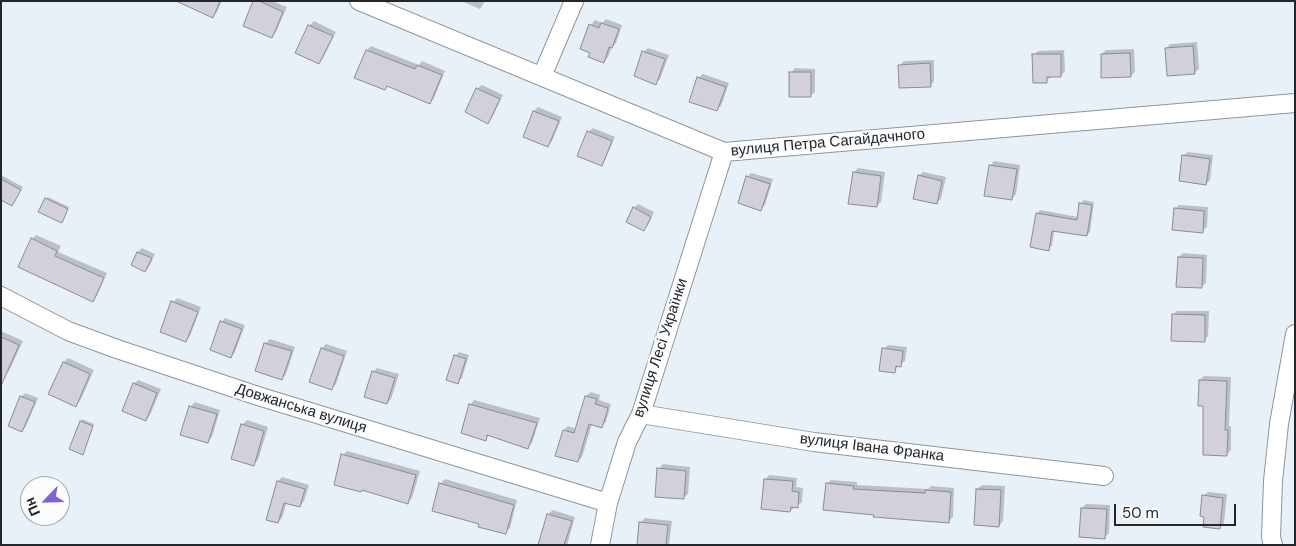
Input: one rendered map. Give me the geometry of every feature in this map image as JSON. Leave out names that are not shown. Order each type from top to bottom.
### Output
[{"type":"street","name":"вулиця Петра Сагайдачного","points":[[359,1],[724,152],[1295,103]]},
{"type":"street","points":[[542,76],[574,1]]},
{"type":"street","name":"вулиця Лесі Українки","points":[[600,545],[608,503],[627,442],[641,414],[724,152]]},
{"type":"street","name":"Довжанська вулиця","points":[[1,296],[68,331],[116,349],[258,396],[608,503]]},
{"type":"street","points":[[1273,545],[1271,537],[1274,472],[1279,424],[1295,334]]},
{"type":"street","name":"вулиця Івана Франка","points":[[641,414],[814,442],[1104,476]]},
{"type":"building","points":[[176,1],[220,1],[213,18]]},
{"type":"building","points":[[253,1],[259,1],[283,12],[272,38],[243,26]]},
{"type":"building","points":[[601,23],[619,29],[612,48],[609,47],[604,63],[588,57],[590,53],[580,49],[589,24],[599,28]]},
{"type":"building","points":[[308,25],[333,36],[319,64],[295,53]]},
{"type":"building","points":[[1193,46],[1195,74],[1167,76],[1165,48]]},
{"type":"building","points":[[366,50],[415,69],[417,65],[442,75],[430,104],[387,86],[385,90],[354,78]]},
{"type":"building","points":[[642,51],[665,59],[656,85],[634,76]]},
{"type":"building","points":[[1130,53],[1131,77],[1101,78],[1101,54]]},
{"type":"building","points":[[1032,54],[1061,54],[1061,77],[1047,77],[1047,83],[1033,83]]},
{"type":"building","points":[[930,63],[931,87],[899,88],[898,65]]},
{"type":"building","points":[[789,72],[811,72],[811,97],[789,97]]},
{"type":"building","points":[[697,77],[726,87],[717,111],[689,102]]},
{"type":"building","points":[[476,88],[500,99],[488,124],[465,112]]},
{"type":"building","points":[[533,111],[559,121],[548,147],[523,137]]},
{"type":"building","points":[[587,131],[612,141],[602,166],[577,156]]},
{"type":"building","points":[[1182,155],[1210,159],[1206,185],[1179,181]]},
{"type":"building","points":[[989,165],[1017,169],[1012,200],[984,196]]},
{"type":"building","points":[[853,172],[881,176],[877,207],[848,204]]},
{"type":"building","points":[[918,175],[942,181],[937,204],[913,199]]},
{"type":"building","points":[[746,176],[770,184],[761,211],[738,203]]},
{"type":"building","points":[[1,179],[21,190],[12,206],[1,200]]},
{"type":"building","points":[[45,198],[68,209],[62,223],[38,212]]},
{"type":"building","points":[[1079,203],[1092,205],[1087,236],[1052,231],[1049,251],[1030,247],[1036,213],[1077,220]]},
{"type":"building","points":[[633,207],[651,217],[644,231],[626,222]]},
{"type":"building","points":[[1174,208],[1204,211],[1203,233],[1172,230]]},
{"type":"building","points":[[31,238],[57,251],[55,256],[104,278],[93,302],[18,267]]},
{"type":"building","points":[[137,252],[152,258],[145,272],[131,265]]},
{"type":"building","points":[[1178,257],[1203,258],[1202,288],[1176,287]]},
{"type":"building","points":[[171,301],[198,312],[186,342],[160,332]]},
{"type":"building","points":[[1172,314],[1205,315],[1205,342],[1171,341]]},
{"type":"building","points":[[220,321],[242,329],[231,358],[210,350]]},
{"type":"building","points":[[1,337],[19,345],[1,386]]},
{"type":"building","points":[[264,343],[292,351],[282,380],[255,371]]},
{"type":"building","points":[[321,348],[344,356],[332,390],[309,382]]},
{"type":"building","points":[[882,348],[903,351],[901,367],[896,366],[895,373],[879,371]]},
{"type":"building","points":[[454,355],[466,359],[458,384],[446,380]]},
{"type":"building","points":[[63,362],[90,374],[76,407],[48,394]]},
{"type":"building","points":[[372,371],[395,378],[387,404],[364,397]]},
{"type":"building","points":[[1199,380],[1227,381],[1225,430],[1228,430],[1227,456],[1203,455],[1203,406],[1198,406]]},
{"type":"building","points":[[133,383],[157,393],[146,421],[122,411]]},
{"type":"building","points":[[20,396],[35,402],[22,432],[8,426]]},
{"type":"building","points":[[585,396],[597,399],[595,404],[608,408],[602,428],[589,424],[578,462],[555,456],[563,430],[574,433]]},
{"type":"building","points":[[469,404],[537,423],[528,449],[487,435],[486,441],[461,433]]},
{"type":"building","points":[[189,406],[217,414],[208,443],[180,435]]},
{"type":"building","points":[[80,421],[93,426],[83,455],[69,449]]},
{"type":"building","points":[[241,424],[264,431],[254,466],[231,459]]},
{"type":"building","points":[[341,454],[416,475],[408,504],[362,490],[361,492],[334,485]]},
{"type":"building","points":[[657,468],[686,471],[684,499],[655,497]]},
{"type":"building","points":[[764,479],[793,481],[792,491],[799,492],[798,508],[791,507],[790,512],[761,509]]},
{"type":"building","points":[[277,481],[305,489],[300,507],[284,503],[278,523],[266,520]]},
{"type":"building","points":[[439,483],[514,505],[506,534],[478,527],[479,524],[432,511]]},
{"type":"building","points":[[826,483],[854,486],[853,489],[925,493],[925,490],[951,492],[949,523],[873,517],[874,515],[823,510]]},
{"type":"building","points":[[976,489],[1001,490],[999,527],[974,525]]},
{"type":"building","points":[[1202,495],[1223,498],[1220,529],[1203,527],[1204,517],[1200,516]]},
{"type":"building","points":[[1081,508],[1107,509],[1105,539],[1079,537]]},
{"type":"building","points":[[547,514],[572,521],[564,545],[538,545]]},
{"type":"building","points":[[639,522],[668,525],[666,545],[637,545]]}]
